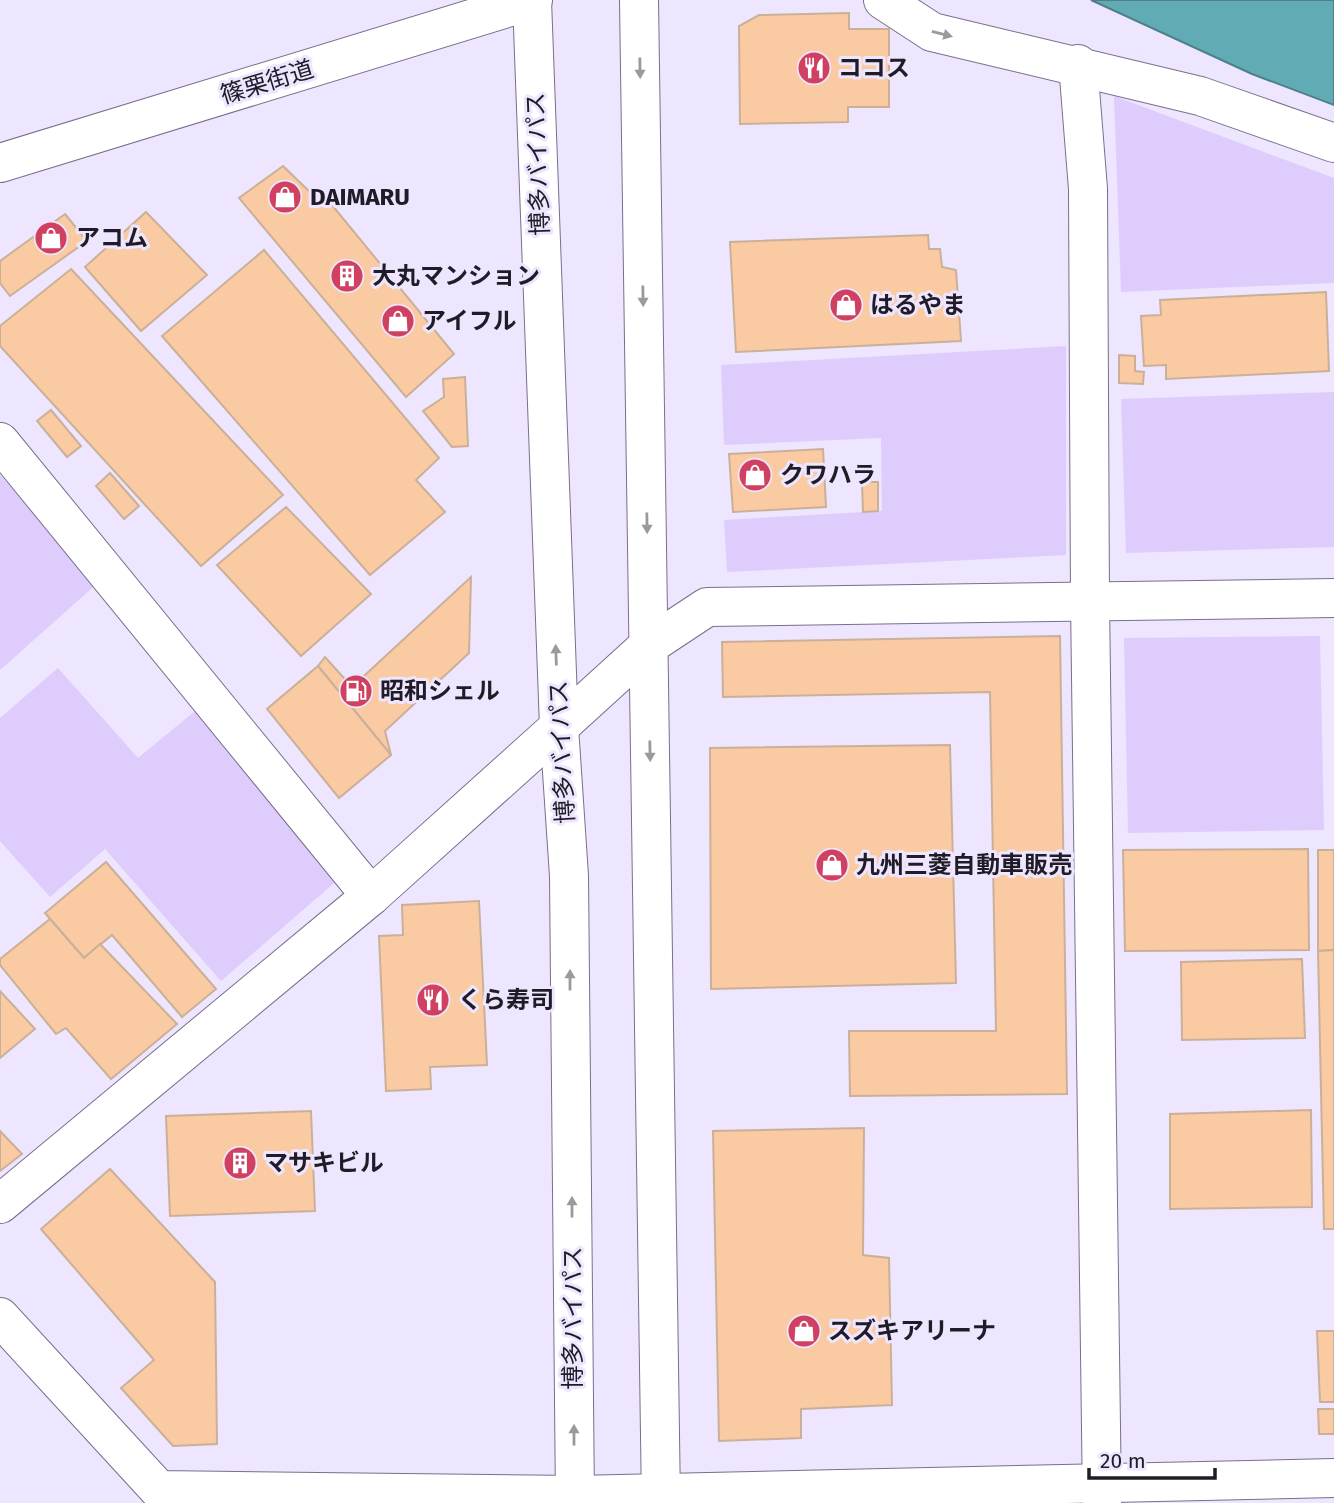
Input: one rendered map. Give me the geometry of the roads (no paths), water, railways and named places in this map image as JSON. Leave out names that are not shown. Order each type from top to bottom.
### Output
[{"type":"main road","name":"篠栗街道","points":[[0,163],[532,0]]},
{"type":"main road","name":"博多バイパス","points":[[532,0],[559,727],[569,876],[575,1499]]},
{"type":"main road","points":[[639,0],[661,1498]]},
{"type":"main road","points":[[883,0],[932,32],[1078,64],[1200,96],[1334,143]]},
{"type":"main road","points":[[1078,64],[1088,188],[1090,601],[1103,1493]]},
{"type":"main road","points":[[0,442],[371,896]]},
{"type":"main road","points":[[0,1204],[371,896],[648,646],[707,607],[1334,598]]},
{"type":"main road","points":[[0,1317],[156,1497],[575,1499],[1103,1493],[1334,1478]]},
{"type":"place","name":"ココス","points":[[814,68]]},
{"type":"place","name":"DAIMARU","points":[[285,197]]},
{"type":"place","name":"アコム","points":[[51,238]]},
{"type":"place","name":"大丸マンション","points":[[347,276]]},
{"type":"place","name":"はるやま","points":[[846,305]]},
{"type":"place","name":"アイフル","points":[[398,321]]},
{"type":"place","name":"クワハラ","points":[[755,475]]},
{"type":"place","name":"昭和シェル","points":[[356,691]]},
{"type":"place","name":"九州三菱自動車販売","points":[[832,865]]},
{"type":"place","name":"くら寿司","points":[[433,1000]]},
{"type":"place","name":"マサキビル","points":[[240,1163]]},
{"type":"place","name":"スズキアリーナ","points":[[804,1331]]}]
